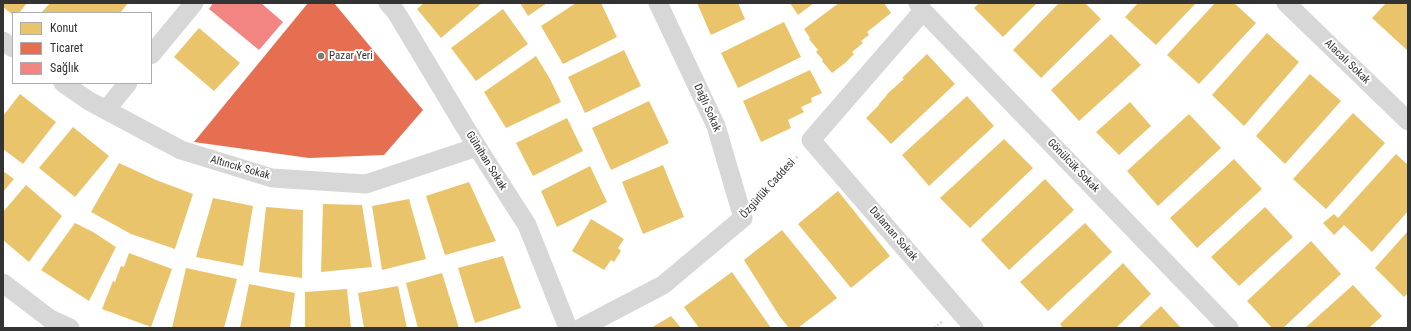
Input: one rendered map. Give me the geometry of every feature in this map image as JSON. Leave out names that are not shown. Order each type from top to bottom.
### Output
[{"type":"street","points":[[152,54],[194,3]]},
{"type":"street","name":"Gülnihan Sokak","points":[[388,3],[396,12],[477,147],[527,225],[568,328]]},
{"type":"street","name":"Dağlı Sokak","points":[[658,3],[716,126],[743,218]]},
{"type":"street","name":"Alacalı Sokak","points":[[1286,3],[1408,121]]},
{"type":"street","points":[[811,140],[920,7]]},
{"type":"street","name":"Gönülcük Sokak","points":[[920,7],[1230,328]]},
{"type":"street","points":[[3,41],[12,47]]},
{"type":"street","name":"Altıncık Sokak","points":[[64,84],[90,101],[181,150],[272,178],[366,184],[477,147]]},
{"type":"street","points":[[106,110],[127,84]]},
{"type":"street","name":"Dalaman Sokak","points":[[811,140],[974,328]]},
{"type":"street","name":"Özgürlük Caddesi","points":[[581,328],[663,285],[743,218]]},
{"type":"street","points":[[3,283],[50,319],[70,328]]},
{"type":"path","name":"Özgürlük Caddesi","points":[[743,218],[811,140]]},
{"type":"building: Konut","points":[[3,3],[27,3],[20,12],[12,12],[12,14],[3,7]]},
{"type":"building: Konut","points":[[50,3],[128,3],[121,12],[42,12]]},
{"type":"building: Konut","points":[[424,3],[482,3],[441,38],[417,9]]},
{"type":"building: Konut","points":[[520,3],[547,3],[528,16]]},
{"type":"building: Konut","points":[[576,3],[601,3],[617,37],[563,64],[541,26]]},
{"type":"building: Konut","points":[[697,3],[738,3],[745,19],[711,35]]},
{"type":"building: Konut","points":[[790,3],[814,3],[798,15]]},
{"type":"building: Konut","points":[[839,3],[884,3],[891,13],[867,32],[869,35],[861,41],[863,43],[852,52],[854,54],[832,73],[816,52],[818,50],[809,39],[810,38],[804,29]]},
{"type":"building: Konut","points":[[979,3],[1037,3],[1003,37],[974,8]]},
{"type":"building: Konut","points":[[1059,3],[1085,3],[1101,19],[1041,78],[1013,50]]},
{"type":"building: Konut","points":[[1138,3],[1196,3],[1156,45],[1125,17]]},
{"type":"building: Konut","points":[[1215,3],[1234,3],[1256,23],[1199,84],[1167,55]]},
{"type":"building: Konut","points":[[1386,3],[1408,3],[1408,51],[1372,18]]},
{"type":"building: Konut","points":[[503,9],[528,44],[476,81],[451,48]]},
{"type":"building: Konut","points":[[784,22],[801,57],[738,88],[721,53]]},
{"type":"building: Konut","points":[[199,28],[240,63],[214,91],[174,57]]},
{"type":"building: Konut","points":[[1267,33],[1299,62],[1244,126],[1212,95]]},
{"type":"building: Konut","points":[[1111,34],[1141,65],[1079,121],[1051,90]]},
{"type":"building: Konut","points":[[624,50],[641,86],[585,113],[568,77]]},
{"type":"building: Konut","points":[[927,54],[955,84],[891,144],[866,118],[879,105],[886,95],[904,79],[902,78]]},
{"type":"building: Konut","points":[[536,56],[550,79],[561,102],[506,128],[484,92]]},
{"type":"building: Konut","points":[[810,70],[822,93],[811,98],[812,102],[801,107],[804,112],[788,120],[791,128],[761,142],[743,101]]},
{"type":"building: Konut","points":[[1310,74],[1341,101],[1285,164],[1256,136]]},
{"type":"building: Konut","points":[[20,94],[56,122],[23,164],[3,149],[3,116]]},
{"type":"building: Konut","points":[[967,96],[994,126],[929,186],[902,155]]},
{"type":"building: Konut","points":[[649,101],[669,143],[611,170],[592,128]]},
{"type":"building: Konut","points":[[1130,102],[1151,126],[1119,155],[1096,132]]},
{"type":"building: Konut","points":[[1353,113],[1385,143],[1326,209],[1293,179]]},
{"type":"building: Konut","points":[[1189,114],[1221,148],[1158,206],[1127,171]]},
{"type":"building: Konut","points":[[567,118],[583,151],[533,176],[516,143]]},
{"type":"building: Konut","points":[[73,127],[109,156],[75,197],[39,168]]},
{"type":"building: Konut","points":[[1004,139],[1033,168],[970,228],[940,198]]},
{"type":"building: Konut","points":[[1396,154],[1408,165],[1408,211],[1372,252],[1344,225],[1334,235],[1323,223],[1334,214],[1338,218]]},
{"type":"building: Konut","points":[[1234,159],[1262,189],[1197,248],[1170,218]]},
{"type":"building: Konut","points":[[119,163],[156,180],[193,194],[175,249],[131,234],[91,212]]},
{"type":"building: Konut","points":[[663,165],[684,217],[643,234],[622,182]]},
{"type":"building: Konut","points":[[590,166],[607,202],[557,227],[541,191]]},
{"type":"building: Konut","points":[[3,171],[14,179],[3,192]]},
{"type":"building: Konut","points":[[1045,179],[1074,210],[1009,270],[981,240]]},
{"type":"building: Konut","points":[[469,182],[496,241],[445,255],[426,196]]},
{"type":"building: Konut","points":[[26,185],[62,216],[29,262],[3,240],[3,212]]},
{"type":"building: Konut","points":[[838,191],[890,256],[851,288],[798,224]]},
{"type":"building: Konut","points":[[213,198],[253,206],[243,266],[196,257]]},
{"type":"building: Konut","points":[[409,199],[426,259],[382,270],[372,206]]},
{"type":"building: Konut","points":[[323,204],[362,205],[372,267],[321,272]]},
{"type":"building: Konut","points":[[266,207],[303,210],[302,278],[259,272]]},
{"type":"building: Konut","points":[[1265,207],[1293,237],[1239,286],[1211,257]]},
{"type":"building: Konut","points":[[591,219],[624,239],[618,248],[621,251],[614,262],[611,260],[604,270],[572,251]]},
{"type":"building: Konut","points":[[75,223],[93,232],[116,247],[89,301],[41,270]]},
{"type":"building: Konut","points":[[1085,223],[1112,252],[1048,311],[1020,282]]},
{"type":"building: Konut","points":[[782,230],[837,298],[798,328],[789,328],[780,317],[744,260]]},
{"type":"building: Konut","points":[[1408,231],[1408,293],[1404,297],[1375,268]]},
{"type":"building: Konut","points":[[1311,241],[1341,274],[1283,328],[1272,328],[1247,301]]},
{"type":"building: Konut","points":[[129,253],[172,269],[151,327],[102,309],[113,281],[115,282],[121,266],[124,267]]},
{"type":"building: Konut","points":[[503,256],[521,308],[475,323],[458,268]]},
{"type":"building: Konut","points":[[1123,263],[1151,294],[1116,328],[1063,328],[1060,324]]},
{"type":"building: Konut","points":[[186,268],[237,279],[224,328],[172,328]]},
{"type":"building: Konut","points":[[732,272],[771,328],[699,328],[684,307]]},
{"type":"building: Konut","points":[[442,273],[459,328],[418,328],[406,283]]},
{"type":"building: Konut","points":[[249,284],[295,293],[290,328],[240,328]]},
{"type":"building: Konut","points":[[1353,285],[1382,316],[1369,328],[1305,328]]},
{"type":"building: Konut","points":[[398,286],[407,328],[364,328],[358,293]]},
{"type":"building: Konut","points":[[347,289],[351,328],[305,328],[305,292]]},
{"type":"building: Konut","points":[[1161,306],[1181,328],[1138,328]]},
{"type":"building: Konut","points":[[671,316],[681,328],[651,328]]},
{"type":"building: Ticaret","name":"Pazar Yeri","points":[[308,3],[334,3],[423,110],[384,155],[309,158],[194,142]]},
{"type":"building: Sağlık","points":[[213,3],[261,3],[283,22],[259,50],[209,9]]},
{"type":"place","name":"Pazar Yeri","points":[[321,56]]}]
